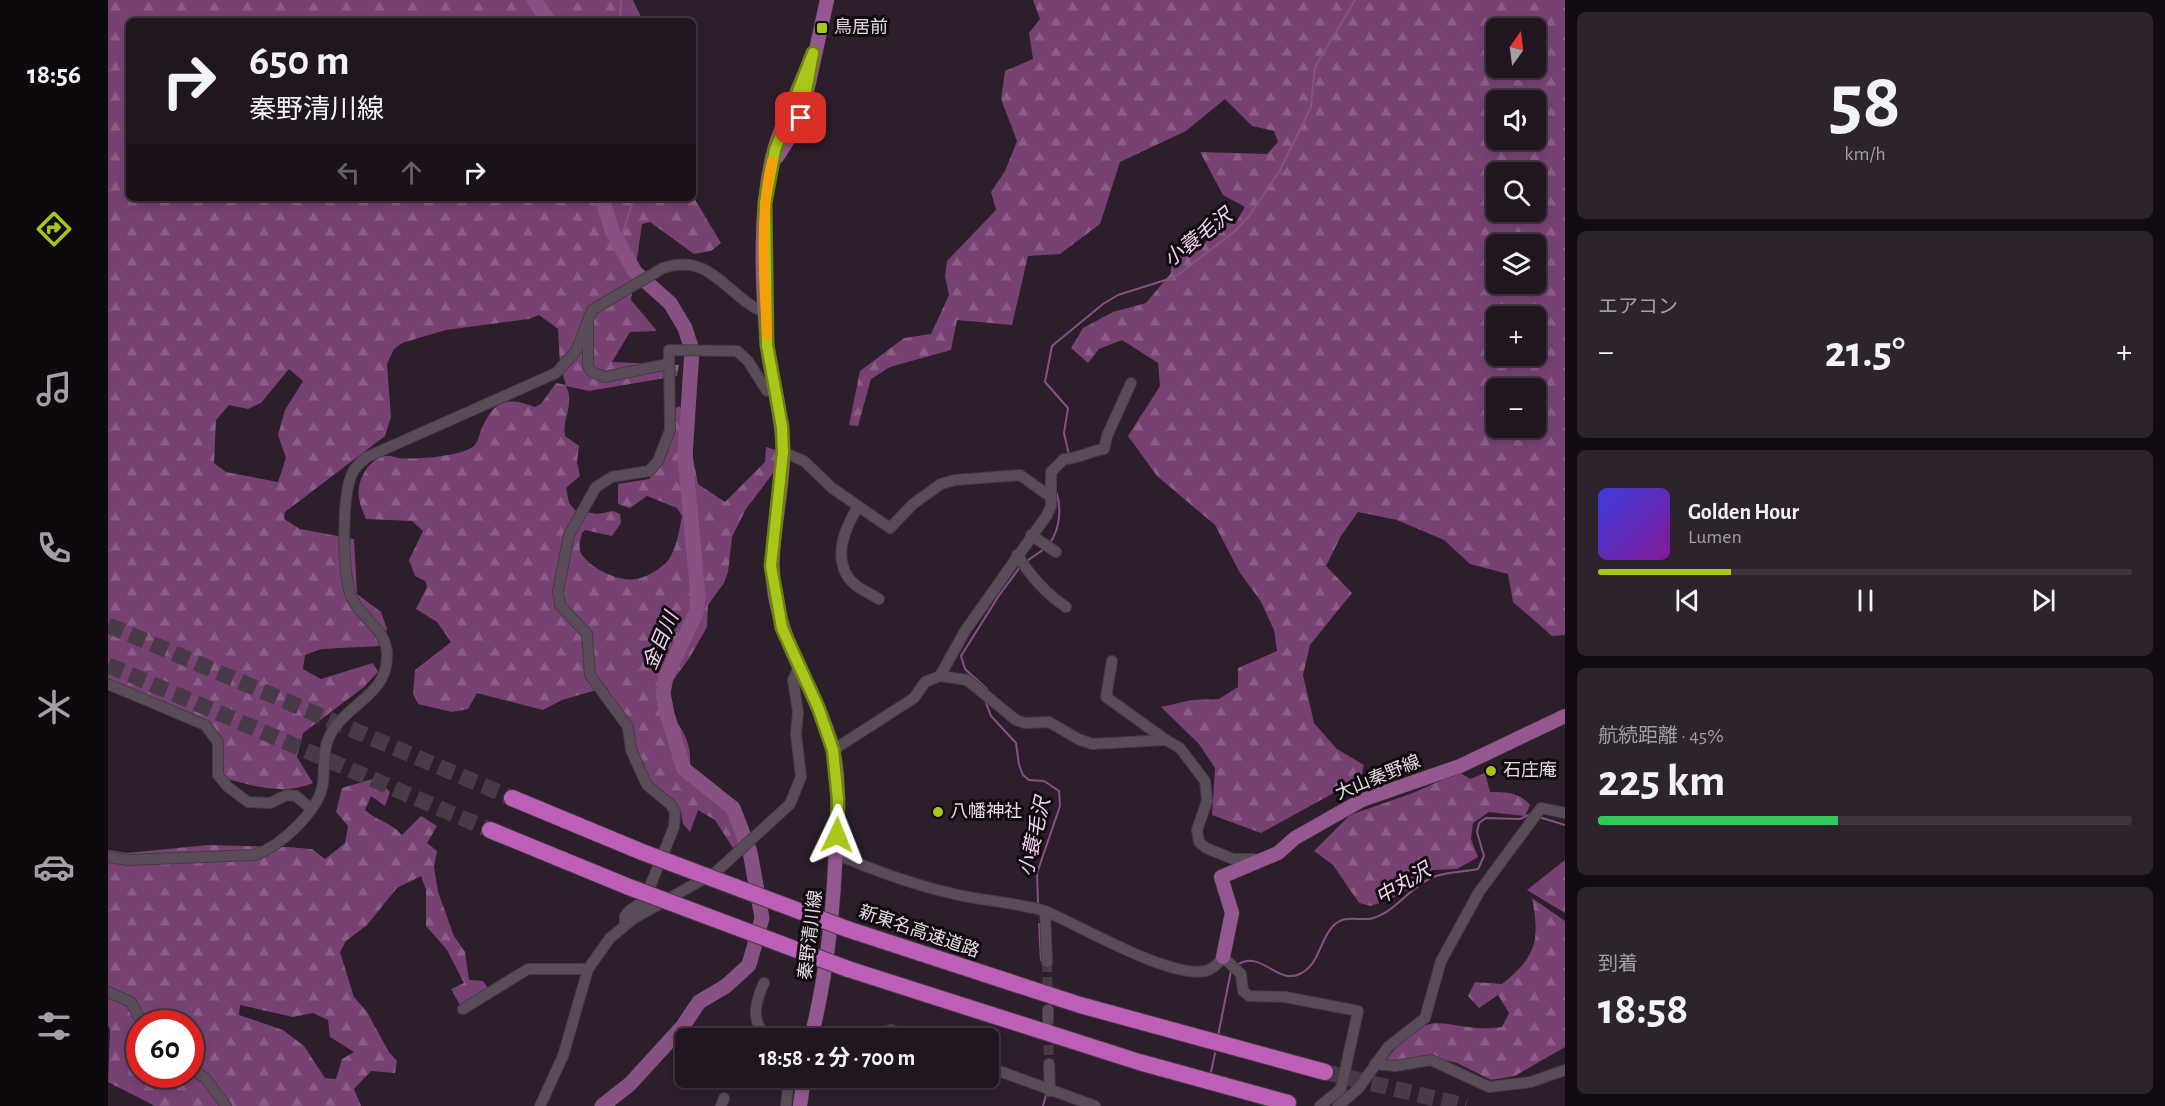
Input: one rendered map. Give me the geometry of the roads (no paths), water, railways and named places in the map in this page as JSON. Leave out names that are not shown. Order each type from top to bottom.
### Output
[{"type":"highway","name":"新東名高速道路","points":[[512,798],[642,852],[847,929],[1080,1005],[1325,1071]]},
{"type":"highway","points":[[490,830],[629,887],[848,969],[1129,1059],[1288,1103]]},
{"type":"main road","name":"秦野清川線","points":[[813,1028],[822,991],[830,936],[838,800],[833,750],[818,707],[798,669],[782,628],[771,566],[783,452],[766,313],[765,212],[771,166],[801,118],[813,53],[827,0]]},
{"type":"main road","name":"大山秦野線","points":[[1231,964],[1232,913],[1221,877],[1278,853],[1295,838],[1362,800],[1460,766],[1565,716]]},
{"type":"main road","points":[[800,1106],[802,1088]]},
{"type":"street","points":[[108,857],[128,860],[254,855],[265,852],[296,829],[319,796],[323,784],[325,747],[331,732],[350,709],[378,687],[387,668],[385,637],[358,608],[351,595],[344,505],[354,469],[380,449],[556,373],[576,351],[592,310],[616,294],[676,263],[698,266],[731,288],[754,309],[766,313]]},
{"type":"street","points":[[587,318],[590,339],[588,366],[597,375],[605,377],[668,364]]},
{"type":"street","points":[[625,925],[625,916],[644,901],[674,827],[675,812],[671,805],[647,785],[631,750],[628,727],[590,675],[587,634],[560,606],[558,591],[569,535],[597,487],[612,477],[649,471],[658,461],[670,430],[669,350],[727,350],[743,355],[767,391],[775,390]]},
{"type":"street","points":[[940,676],[965,631],[1020,560],[1031,535],[1047,515],[1053,491],[1051,472],[1069,459],[1085,452],[1104,449],[1111,426],[1131,383]]},
{"type":"street","points":[[783,452],[804,461],[858,506],[890,528],[913,504],[942,484],[955,480],[1013,474],[1053,491]]},
{"type":"street","points":[[858,506],[844,530],[843,561],[847,576],[855,585],[879,599]]},
{"type":"street","points":[[1031,535],[1053,550]]},
{"type":"street","points":[[1020,560],[1045,592],[1066,607]]},
{"type":"street","points":[[1112,661],[1107,697],[1180,748],[1205,781],[1207,801],[1197,835],[1206,848],[1242,861],[1254,859],[1295,838]]},
{"type":"street","points":[[540,1106],[563,1056],[588,969],[610,938],[625,925],[708,878],[740,852],[790,804],[801,777],[796,734],[798,712],[793,680],[798,669]]},
{"type":"street","points":[[833,750],[914,698],[925,682],[940,676],[967,680],[997,707],[1020,722],[1049,722],[1084,742],[1111,744],[1166,740]]},
{"type":"street","points":[[108,684],[211,730],[218,742],[218,775],[242,799],[263,804],[287,795],[296,796],[310,808]]},
{"type":"street","points":[[1338,1106],[1358,1089],[1388,1047],[1425,1018],[1441,961],[1479,892],[1541,808],[1565,813]]},
{"type":"street","points":[[836,854],[875,871],[949,893],[1025,905],[1045,911],[1174,969],[1206,970],[1231,964],[1242,976],[1243,991],[1248,996],[1285,997],[1359,1012],[1341,1089],[1320,1106]]},
{"type":"street","points":[[1045,911],[1047,962]]},
{"type":"street","points":[[463,1009],[528,969],[588,969]]},
{"type":"street","points":[[759,1028],[756,1020],[756,1002],[764,983]]},
{"type":"street","points":[[108,992],[131,1002],[135,1010]]},
{"type":"street","points":[[1375,1064],[1395,1066],[1431,1060],[1489,1087],[1531,1082],[1565,1070]]},
{"type":"street","points":[[1049,1064],[1050,1091]]},
{"type":"street","points":[[999,1071],[1095,1106]]},
{"type":"street","points":[[204,1077],[226,1106]]},
{"type":"street","points":[[786,1106],[788,1088]]},
{"type":"waterway","name":"金目川","points":[[534,0],[547,18]]},
{"type":"waterway","points":[[620,18],[621,0]]},
{"type":"waterway","name":"小蓑毛沢","points":[[1069,455],[1064,433],[1068,408],[1045,382],[1052,346],[1103,304],[1118,295],[1175,277],[1235,231],[1249,216],[1279,172],[1311,107],[1315,67],[1355,0]]},
{"type":"waterway","name":"金目川","points":[[602,1106],[630,1084],[683,1026],[699,1002],[726,986],[749,965],[762,918],[750,852],[733,808],[684,769],[663,693],[666,677],[696,613],[698,596],[685,456],[692,350],[685,328],[670,303],[635,272],[612,231],[603,201]]},
{"type":"waterway","points":[[619,244],[633,201]]},
{"type":"waterway","name":"小蓑毛沢","points":[[1050,543],[1059,518],[1056,491]]},
{"type":"waterway","name":"小蓑毛沢","points":[[1027,561],[1044,549]]},
{"type":"waterway","name":"小蓑毛沢","points":[[987,689],[965,669],[961,656],[1020,567]]},
{"type":"waterway","name":"小蓑毛沢","points":[[986,703],[991,716],[1016,743],[1023,775],[1029,780],[1044,781],[1059,791],[1060,806],[1037,873],[1038,903]]},
{"type":"waterway","name":"中丸沢","points":[[1237,965],[1246,961],[1254,961],[1284,975],[1300,974],[1312,964],[1328,932],[1341,920],[1377,917],[1433,877],[1478,869],[1484,856],[1477,832],[1479,823],[1486,818],[1520,819],[1531,814]]},
{"type":"waterway","name":"中丸沢","points":[[1539,817],[1565,825]]},
{"type":"waterway","name":"小蓑毛沢","points":[[1039,924],[1041,960]]},
{"type":"waterway","name":"中丸沢","points":[[1218,1036],[1231,971]]},
{"type":"waterway","name":"中丸沢","points":[[1211,1072],[1215,1053]]},
{"type":"waterway","name":"小蓑毛沢","points":[[1043,1106],[1046,1095]]},
{"type":"tunnel","points":[[108,625],[512,798]]},
{"type":"tunnel","points":[[108,665],[490,830]]},
{"type":"tunnel","points":[[1047,962],[1048,1010]]},
{"type":"tunnel","points":[[1048,1030],[1049,1064]]},
{"type":"tunnel","points":[[1325,1072],[1466,1106]]},
{"type":"place","name":"鳥居前","points":[[822,28]]},
{"type":"place","name":"石庄庵","points":[[1491,771]]},
{"type":"place","name":"八幡神社","points":[[938,812]]}]
